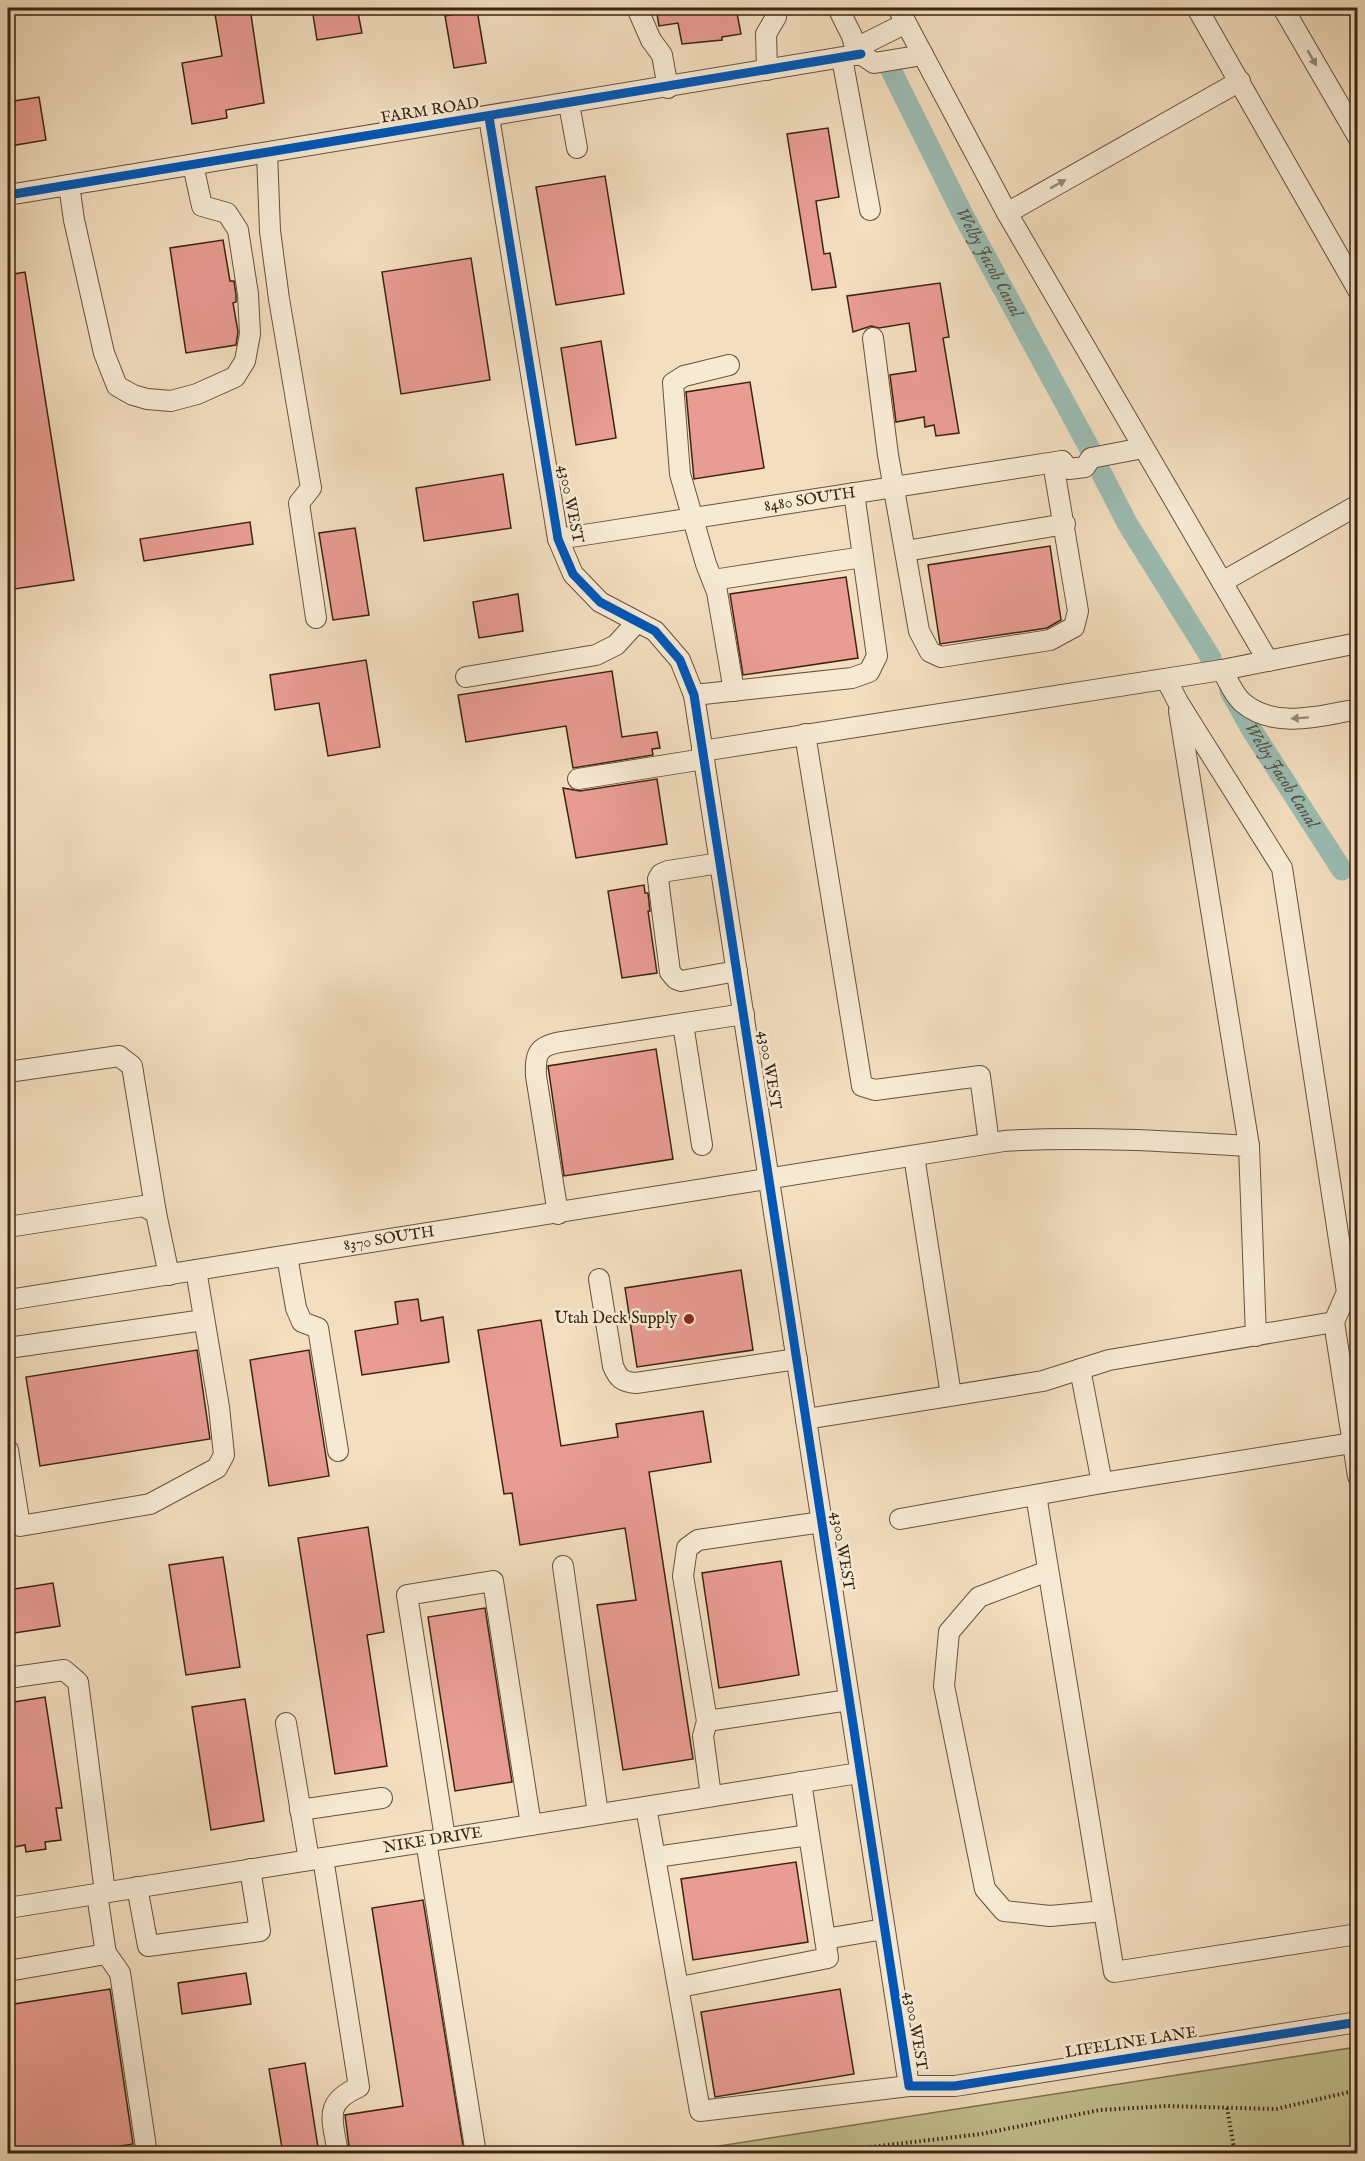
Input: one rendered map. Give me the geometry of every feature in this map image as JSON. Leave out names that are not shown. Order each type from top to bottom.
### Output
[{"type":"street","points":[[637,8],[651,40],[662,55],[668,88]]},
{"type":"street","points":[[767,70],[766,34],[776,17],[774,8]]},
{"type":"street","points":[[838,8],[852,36],[870,210]]},
{"type":"street","points":[[1197,8],[1358,290]]},
{"type":"street","points":[[1283,8],[1358,137]]},
{"type":"street","points":[[853,56],[902,15],[1007,213],[1268,661]]},
{"type":"street","points":[[853,56],[874,63],[923,55]]},
{"type":"street","name":"FARM ROAD","points":[[8,195],[853,56]]},
{"type":"street","points":[[1007,213],[1239,81]]},
{"type":"street","points":[[569,104],[576,148]]},
{"type":"street","name":"4300 WEST","points":[[489,117],[558,539],[573,574],[600,602],[655,631],[680,660],[694,695],[909,2086]]},
{"type":"street","points":[[267,153],[270,231],[277,288],[311,488],[299,503],[316,618]]},
{"type":"street","points":[[69,185],[74,220],[104,353],[117,386],[133,395],[171,401],[197,394],[235,378],[245,361],[250,334],[248,294],[238,230],[227,213],[202,206],[193,165]]},
{"type":"street","points":[[873,338],[888,455],[896,487],[919,631],[930,652],[941,657],[1050,640],[1074,627],[1078,618],[1057,462]]},
{"type":"street","points":[[729,365],[684,376],[673,383],[680,474],[717,592],[734,691]]},
{"type":"street","name":"8480 SOUTH","points":[[558,539],[1057,462],[1069,469],[1085,467],[1091,458],[1143,448]]},
{"type":"street","points":[[694,695],[852,678],[869,672],[877,656],[854,494]]},
{"type":"street","points":[[1222,582],[1358,505]]},
{"type":"street","points":[[906,551],[1065,524]]},
{"type":"street","points":[[713,580],[863,557]]},
{"type":"street","points":[[466,676],[596,655],[616,645],[637,622]]},
{"type":"street","points":[[578,779],[805,734],[1222,670],[1358,643]]},
{"type":"street","points":[[1222,670],[1241,701],[1262,714],[1298,719],[1358,709]]},
{"type":"street","points":[[1166,679],[1178,702],[1282,868],[1347,1292],[1334,1322],[1358,1476]]},
{"type":"street","points":[[1178,702],[1249,1146],[1256,1336]]},
{"type":"street","points":[[805,734],[862,1086],[875,1090],[980,1076],[989,1143]]},
{"type":"street","points":[[720,863],[668,871],[661,874],[658,879],[670,972],[681,981],[737,970]]},
{"type":"street","points":[[558,1214],[536,1076],[535,1061],[540,1050],[546,1045],[561,1042],[744,1014]]},
{"type":"street","points":[[683,1024],[702,1145]]},
{"type":"street","points":[[8,1072],[119,1056],[132,1066],[156,1213],[169,1275]]},
{"type":"street","name":"8370 SOUTH","points":[[8,1296],[169,1275],[989,1143],[1056,1138],[1150,1139],[1249,1146]]},
{"type":"street","points":[[914,1156],[951,1395]]},
{"type":"street","points":[[8,1227],[143,1206],[156,1213]]},
{"type":"street","points":[[287,1256],[296,1308],[302,1322],[318,1328],[338,1451]]},
{"type":"street","points":[[8,1450],[20,1526],[150,1504],[217,1468],[224,1455],[219,1407],[196,1270]]},
{"type":"street","points":[[599,1279],[613,1366],[618,1377],[626,1382],[636,1383],[797,1359]]},
{"type":"street","points":[[8,1348],[204,1320]]},
{"type":"street","points":[[806,1419],[1043,1381],[1110,1360],[1334,1322]]},
{"type":"street","points":[[1080,1369],[1102,1483]]},
{"type":"street","points":[[900,1519],[1102,1483],[1352,1443]]},
{"type":"street","points":[[1036,1495],[1114,1972],[1358,1934]]},
{"type":"street","points":[[711,1796],[703,1736],[707,1721],[683,1576],[687,1548],[698,1540],[822,1522]]},
{"type":"street","points":[[563,1566],[598,1814]]},
{"type":"street","points":[[1048,1571],[979,1597],[949,1632],[944,1686],[986,1889],[1004,1911],[1050,1916],[1104,1911]]},
{"type":"street","points":[[476,2154],[407,1595],[493,1581],[531,1825]]},
{"type":"street","points":[[8,1678],[64,1670],[78,1682],[106,1953],[120,1973],[147,2154]]},
{"type":"street","points":[[707,1721],[849,1700]]},
{"type":"street","points":[[286,1723],[300,1810],[316,1859],[359,2087],[343,2094],[335,2103],[333,2116],[338,2154]]},
{"type":"street","name":"NIKE DRIVE","points":[[8,1908],[860,1773]]},
{"type":"street","points":[[646,1806],[680,1986],[828,1958],[801,1782]]},
{"type":"street","points":[[300,1810],[382,1798]]},
{"type":"street","points":[[656,1857],[809,1835]]},
{"type":"street","points":[[137,1887],[148,1946],[260,1931],[249,1869]]},
{"type":"street","points":[[825,1939],[884,1929]]},
{"type":"street","points":[[8,1971],[106,1953]]},
{"type":"street","name":"LIFELINE LANE","points":[[680,1986],[700,2111],[909,2086],[955,2086],[1358,2022]]},
{"type":"path","points":[[844,2154],[871,2147],[981,2134],[1100,2110],[1167,2106],[1276,2109],[1358,2090]]},
{"type":"path","points":[[1227,2108],[1235,2154]]},
{"type":"shaded area","points":[[1357,2047],[1357,2153],[674,2153]]},
{"type":"building","points":[[214,8],[250,8],[264,103],[226,110],[227,118],[192,124],[182,63],[222,56]]},
{"type":"building","points":[[312,8],[357,8],[362,33],[317,40]]},
{"type":"building","points":[[656,8],[736,8],[741,34],[722,37],[722,40],[682,44],[678,23],[659,26]]},
{"type":"building","points":[[477,10],[486,63],[454,68],[445,16]]},
{"type":"building","points":[[39,97],[46,140],[10,146],[8,102]]},
{"type":"building","points":[[828,128],[839,197],[816,201],[824,254],[830,253],[836,287],[812,290],[787,134]]},
{"type":"building","points":[[605,176],[624,294],[556,305],[536,187]]},
{"type":"building","points":[[223,240],[230,281],[234,281],[236,295],[236,302],[233,303],[238,332],[236,345],[186,353],[170,248]]},
{"type":"building","points":[[471,258],[490,380],[401,394],[382,272]]},
{"type":"building","points":[[25,272],[74,580],[8,590],[8,275]]},
{"type":"building","points":[[940,283],[949,337],[943,338],[959,433],[936,436],[934,425],[925,427],[924,417],[896,422],[890,375],[916,371],[909,323],[879,328],[871,326],[853,332],[847,296]]},
{"type":"building","points":[[601,341],[616,438],[576,445],[561,348]]},
{"type":"building","points":[[750,382],[764,468],[694,479],[686,392]]},
{"type":"building","points":[[503,474],[511,528],[424,541],[416,488]]},
{"type":"building","points":[[250,522],[253,544],[144,561],[140,539]]},
{"type":"building","points":[[355,528],[369,615],[333,620],[319,533]]},
{"type":"building","points":[[1050,546],[1061,620],[1047,628],[940,644],[928,565]]},
{"type":"building","points":[[846,577],[858,658],[743,675],[730,594]]},
{"type":"building","points":[[518,594],[523,631],[479,638],[473,602]]},
{"type":"building","points":[[366,660],[380,747],[328,756],[319,703],[275,710],[270,675]]},
{"type":"building","points":[[612,671],[622,737],[657,732],[660,748],[652,749],[653,755],[573,768],[566,726],[466,742],[458,695]]},
{"type":"building","points":[[657,779],[667,844],[576,858],[563,788],[580,791]]},
{"type":"building","points":[[644,885],[645,893],[648,893],[650,911],[648,911],[657,973],[622,978],[608,891]]},
{"type":"building","points":[[656,1049],[673,1159],[564,1176],[548,1066]]},
{"type":"building","name":"Utah Deck Supply","points":[[741,1270],[753,1350],[637,1367],[625,1288]]},
{"type":"building","points":[[418,1299],[421,1321],[443,1317],[449,1362],[362,1375],[355,1331],[398,1324],[395,1302]]},
{"type":"building","points":[[541,1320],[561,1446],[618,1437],[616,1424],[703,1411],[711,1462],[649,1472],[693,1759],[623,1770],[597,1605],[636,1600],[625,1528],[520,1545],[512,1493],[504,1494],[478,1330]]},
{"type":"building","points":[[197,1350],[210,1439],[40,1466],[26,1377]]},
{"type":"building","points":[[309,1350],[329,1476],[269,1486],[250,1360]]},
{"type":"building","points":[[368,1527],[384,1632],[367,1635],[387,1766],[335,1774],[298,1538]]},
{"type":"building","points":[[223,1557],[240,1667],[186,1675],[169,1565]]},
{"type":"building","points":[[781,1561],[799,1675],[719,1688],[702,1573]]},
{"type":"building","points":[[53,1583],[60,1626],[8,1634],[8,1590]]},
{"type":"building","points":[[485,1608],[512,1782],[455,1791],[428,1617]]},
{"type":"building","points":[[45,1697],[62,1808],[56,1808],[61,1840],[45,1842],[46,1849],[26,1852],[25,1845],[9,1848],[8,1703]]},
{"type":"building","points":[[245,1699],[264,1821],[211,1830],[192,1707]]},
{"type":"building","points":[[796,1862],[808,1942],[693,1960],[681,1879]]},
{"type":"building","points":[[423,1900],[464,2152],[350,2154],[345,2115],[403,2106],[372,1908]]},
{"type":"building","points":[[246,1973],[251,2004],[182,2014],[178,1983]]},
{"type":"building","points":[[110,1989],[133,2144],[74,2154],[8,2154],[8,2005]]},
{"type":"building","points":[[840,1989],[854,2074],[715,2097],[701,2012]]},
{"type":"building","points":[[305,2063],[319,2154],[283,2154],[269,2069]]},
{"type":"waterway","name":"Welby Jacob Canal","points":[[891,70],[962,213],[1091,451]]},
{"type":"waterway","name":"Welby Jacob Canal","points":[[1102,474],[1127,523],[1211,658]]},
{"type":"waterway","name":"Welby Jacob Canal","points":[[1230,691],[1253,732],[1342,870]]},
{"type":"cycle path","points":[[8,195],[861,54]]},
{"type":"cycle path","points":[[489,117],[558,539],[573,574],[600,602],[655,631],[680,660],[694,695],[909,2086],[955,2086],[1358,2022]]},
{"type":"place","name":"Utah Deck Supply","points":[[689,1319]]}]
